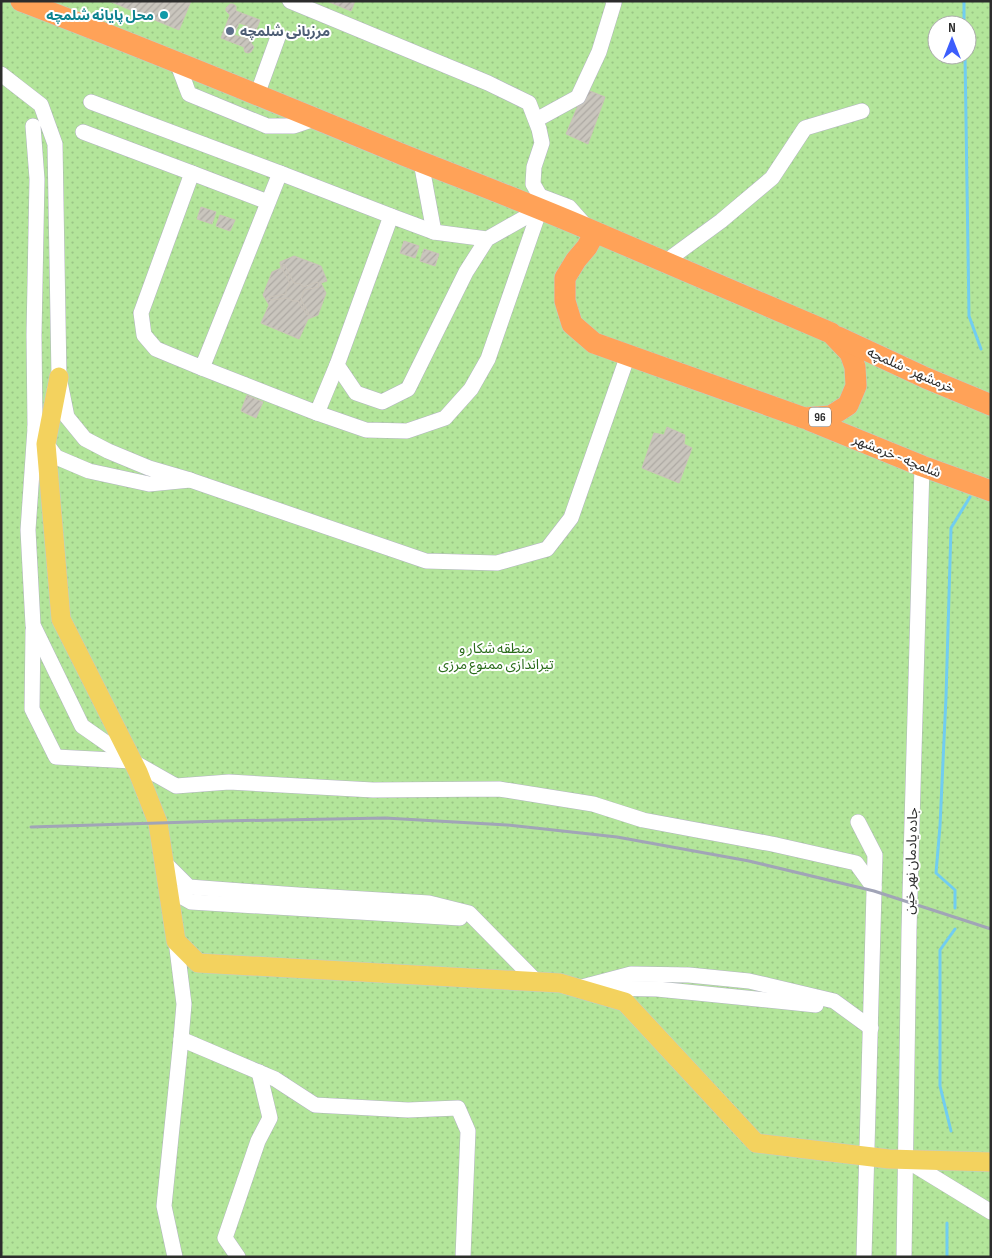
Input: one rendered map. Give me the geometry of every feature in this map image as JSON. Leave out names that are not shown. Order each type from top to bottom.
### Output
[{"type":"highway","points":[[21,1],[113,36],[591,230]]},
{"type":"highway","name":"96","points":[[591,230],[665,262],[831,333],[850,353],[855,368],[856,386],[848,405],[831,416],[804,418],[594,343],[572,324],[566,301],[566,278],[576,260],[587,247],[591,230]]},
{"type":"highway","name":"خرمشهر - شلمچه","points":[[831,333],[926,378],[991,405]]},
{"type":"highway","name":"شلمچه - خرمشهر","points":[[804,418],[922,466],[990,489]]},
{"type":"main road","points":[[59,377],[46,444],[61,619],[138,772],[158,823],[176,940],[198,963],[560,983],[625,1002],[756,1143],[906,1160],[991,1162]]},
{"type":"lane","points":[[290,1],[488,83],[529,103],[542,143],[534,167],[533,184],[540,196],[569,207],[591,230]]},
{"type":"lane","points":[[536,120],[578,97],[599,52],[614,4],[613,1]]},
{"type":"lane","points":[[257,95],[278,37]]},
{"type":"lane","points":[[177,62],[190,94],[267,126],[294,126],[316,119]]},
{"type":"lane","points":[[3,75],[41,105],[55,144],[59,377],[66,417],[85,439],[108,451],[149,468],[190,480],[426,561],[497,563],[547,549],[572,518],[628,355]]},
{"type":"lane","points":[[91,102],[434,232],[487,239]]},
{"type":"lane","points":[[665,262],[721,220],[772,178],[805,128],[862,111]]},
{"type":"lane","points":[[33,126],[37,179],[34,335],[35,428],[28,530],[33,626],[32,709],[56,757],[132,760]]},
{"type":"lane","points":[[83,132],[268,202]]},
{"type":"lane","points":[[421,162],[434,232]]},
{"type":"lane","points":[[192,173],[141,314],[144,336],[156,349],[317,413],[366,430],[407,431],[445,418],[471,389],[488,359],[540,209]]},
{"type":"lane","points":[[202,368],[280,173]]},
{"type":"lane","points":[[337,365],[356,393],[382,402],[408,389],[466,272],[487,239],[540,209]]},
{"type":"lane","points":[[317,413],[337,365],[391,216]]},
{"type":"lane","points":[[35,428],[56,457],[89,471],[149,484],[190,480]]},
{"type":"lane","name":"جاده یادمان نهر خین","points":[[904,1257],[909,930],[922,466]]},
{"type":"lane","points":[[33,626],[82,726],[132,760],[176,786],[229,782],[373,790],[499,788],[593,804],[643,820],[772,844],[856,863],[874,888]]},
{"type":"lane","points":[[858,822],[875,855],[864,1257]]},
{"type":"lane","points":[[163,861],[190,887],[428,903],[469,913],[536,981]]},
{"type":"lane","points":[[168,889],[191,902],[475,919]]},
{"type":"lane","points":[[175,1257],[164,1206],[184,1004],[176,940]]},
{"type":"lane","points":[[578,988],[631,974],[689,975],[749,981],[834,1001],[870,1028]]},
{"type":"lane","points":[[181,1039],[275,1079],[315,1105],[408,1110],[458,1108],[468,1131],[463,1257]]},
{"type":"lane","points":[[238,1257],[225,1238],[258,1141],[270,1118],[259,1072]]},
{"type":"lane","points":[[906,1160],[991,1212]]},
{"type":"green space","name":"منطقه شکار و تیراندازی ممنوع مرزی","points":[[1,1],[991,1],[991,1257],[1,1257]]},
{"type":"building","name":"محل پایانه شلمچه","points":[[109,1],[191,1],[179,30]]},
{"type":"building","points":[[327,1],[355,1],[351,11]]},
{"type":"building","name":"مرزبانی شلمچه","points":[[233,4],[236,6],[236,11],[260,20],[251,43],[254,47],[251,52],[245,52],[244,47],[221,38],[230,15],[226,8]],"holes":[[[239,23],[248,26],[244,38],[234,35]]]},
{"type":"building","points":[[585,89],[605,97],[588,144],[566,134]]},
{"type":"building","points":[[201,207],[216,212],[212,224],[197,219]]},
{"type":"building","points":[[220,215],[235,220],[230,231],[216,226]]},
{"type":"building","points":[[404,241],[419,246],[415,258],[400,253]]},
{"type":"building","points":[[424,249],[439,254],[435,266],[420,261]]},
{"type":"building","points":[[294,256],[321,266],[327,281],[321,283],[326,293],[318,315],[308,319],[299,339],[261,323],[269,305],[263,295],[272,272],[281,268],[280,262]]},
{"type":"building","points":[[284,264],[294,283],[301,284],[303,287],[318,282],[319,287],[304,290],[301,300],[309,314],[307,315],[298,301],[288,298],[270,300],[269,297],[286,294],[290,284],[281,266]]},
{"type":"building","points":[[247,395],[263,402],[256,418],[241,411]]},
{"type":"building","points":[[667,427],[685,435],[684,444],[692,448],[679,483],[642,468],[654,433],[664,435]]},
{"type":"waterway","points":[[964,1],[964,15]]},
{"type":"waterway","points":[[965,65],[969,316],[981,349]]},
{"type":"waterway","points":[[955,908],[955,890],[936,873],[946,697],[951,528],[970,497]]},
{"type":"waterway","points":[[951,1131],[940,1086],[940,950],[955,929]]},
{"type":"waterway","points":[[947,1223],[947,1257]]},
{"type":"railway","points":[[31,827],[385,818],[507,825],[617,837],[749,861],[874,891],[991,929]]},
{"type":"place","name":"محل پایانه شلمچه","points":[[164,15]]},
{"type":"place","name":"مرزبانی شلمچه","points":[[230,31]]}]
